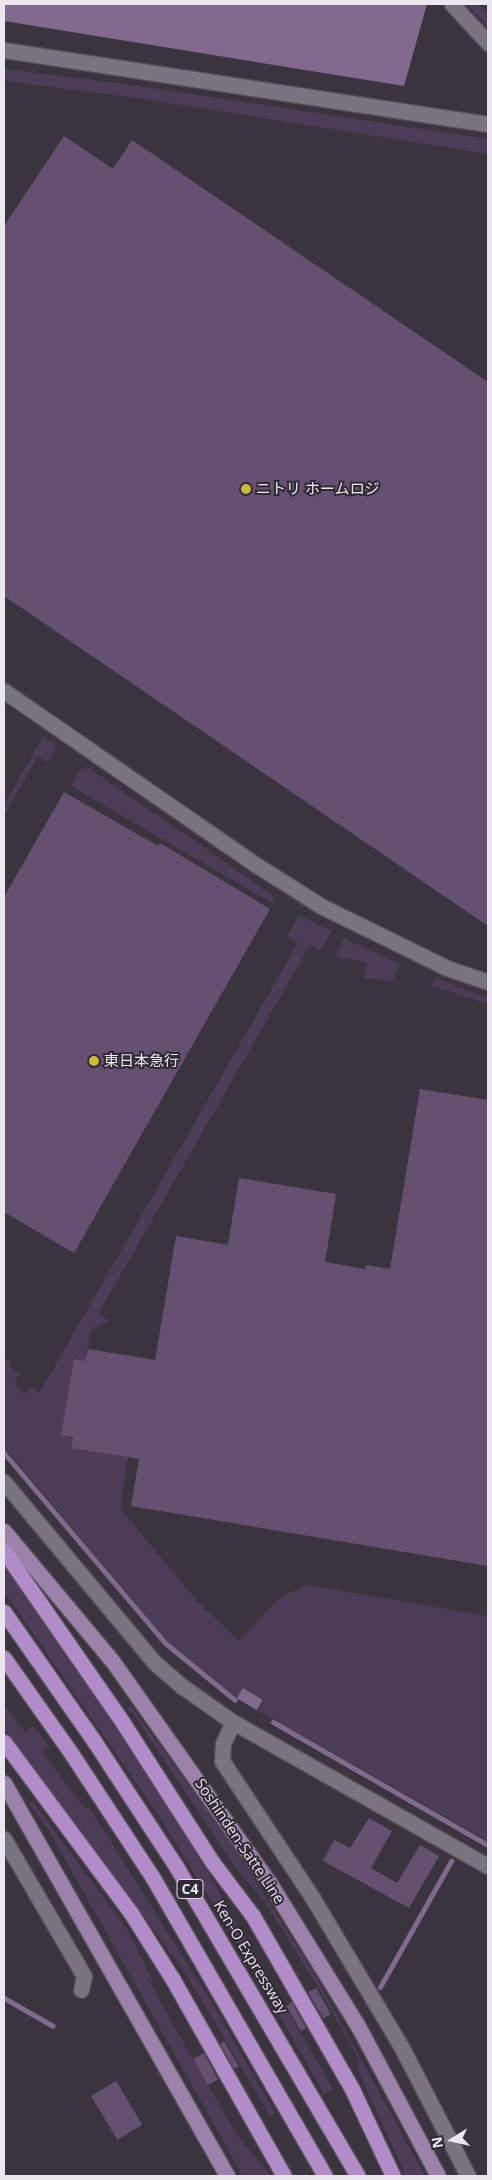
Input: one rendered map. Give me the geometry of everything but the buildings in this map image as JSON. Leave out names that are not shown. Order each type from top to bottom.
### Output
[{"type":"highway","points":[[4,1551],[123,1723],[213,1863],[253,1916],[352,2089],[393,2176]]},
{"type":"highway","name":"Ken-O Expressway","points":[[4,1612],[94,1741],[177,1868],[259,2003],[358,2176]]},
{"type":"highway","name":"C4","points":[[4,1658],[153,1878],[326,2176]]},
{"type":"highway","points":[[4,1742],[131,1913],[172,1978],[284,2176]]},
{"type":"main road","name":"Soshinden-Satte Line","points":[[4,1531],[118,1669],[269,1882],[358,2026],[438,2176]]},
{"type":"main road","points":[[4,1783],[227,2176]]},
{"type":"street","points":[[452,4],[488,43]]},
{"type":"street","points":[[4,50],[488,124]]},
{"type":"street","points":[[4,691],[258,866],[321,906],[447,968],[488,982]]},
{"type":"street","points":[[4,1482],[155,1662],[183,1687],[233,1722],[488,1866]]},
{"type":"street","points":[[233,1722],[223,1743],[222,1761],[327,1922],[402,2048],[468,2176]]},
{"type":"street","points":[[4,1839],[84,1976],[81,1990]]},
{"type":"shaded area","points":[[4,4],[427,4],[404,86],[4,21]]},
{"type":"shaded area","points":[[466,4],[478,4],[488,14],[488,27]]},
{"type":"shaded area","points":[[4,69],[125,84],[488,139],[488,154],[138,98],[4,81]]},
{"type":"shaded area","points":[[43,736],[57,746],[48,762],[38,756],[4,816],[4,806]]},
{"type":"shaded area","points":[[86,766],[271,894],[274,899],[272,903],[71,786],[81,769],[84,770]]},
{"type":"shaded area","points":[[299,915],[332,931],[320,951],[310,945],[98,1314],[109,1321],[93,1328],[90,1334],[85,1361],[74,1359],[72,1448],[128,1457],[120,1508],[196,1600],[239,1641],[280,1598],[307,1585],[488,1616],[488,1841],[257,1710],[263,1700],[243,1688],[237,1698],[208,1677],[168,1642],[4,1447],[4,1357],[12,1362],[9,1367],[20,1373],[14,1383],[24,1395],[30,1386],[40,1392],[298,943],[287,936]]},
{"type":"shaded area","points":[[344,938],[400,964],[392,981],[364,978],[366,962],[336,957]]},
{"type":"shaded area","points":[[435,978],[488,998],[488,1004],[432,986]]},
{"type":"shaded area","points":[[4,1566],[100,1704],[197,1854],[333,2089],[324,2094],[255,1972],[159,1816],[4,1591]]},
{"type":"shaded area","points":[[243,1688],[263,1700],[257,1710],[237,1698]]},
{"type":"shaded area","points":[[4,1704],[25,1732],[34,1726],[49,1747],[42,1752],[85,1809],[89,1807],[215,2008],[275,2113],[270,2116],[185,1972],[4,1729]]},
{"type":"shaded area","points":[[131,1706],[227,1837],[311,1968],[425,2176],[406,2176],[357,2068],[360,2062],[318,1987],[265,1902],[233,1865],[133,1713],[127,1710]]},
{"type":"shaded area","points":[[33,1802],[127,1929],[153,1981],[150,1983],[237,2135],[271,2176],[243,2176],[48,1829],[29,1804]]},
{"type":"waterway","points":[[4,1453],[165,1643],[235,1700]]},
{"type":"waterway","points":[[273,1722],[488,1845]]},
{"type":"waterway","points":[[380,1987],[451,1861]]},
{"type":"waterway","points":[[4,1998],[53,2026]]},
{"type":"place","name":"ニトリ ホームロジ","points":[[246,489]]},
{"type":"place","name":"東日本急行","points":[[94,1061]]}]
